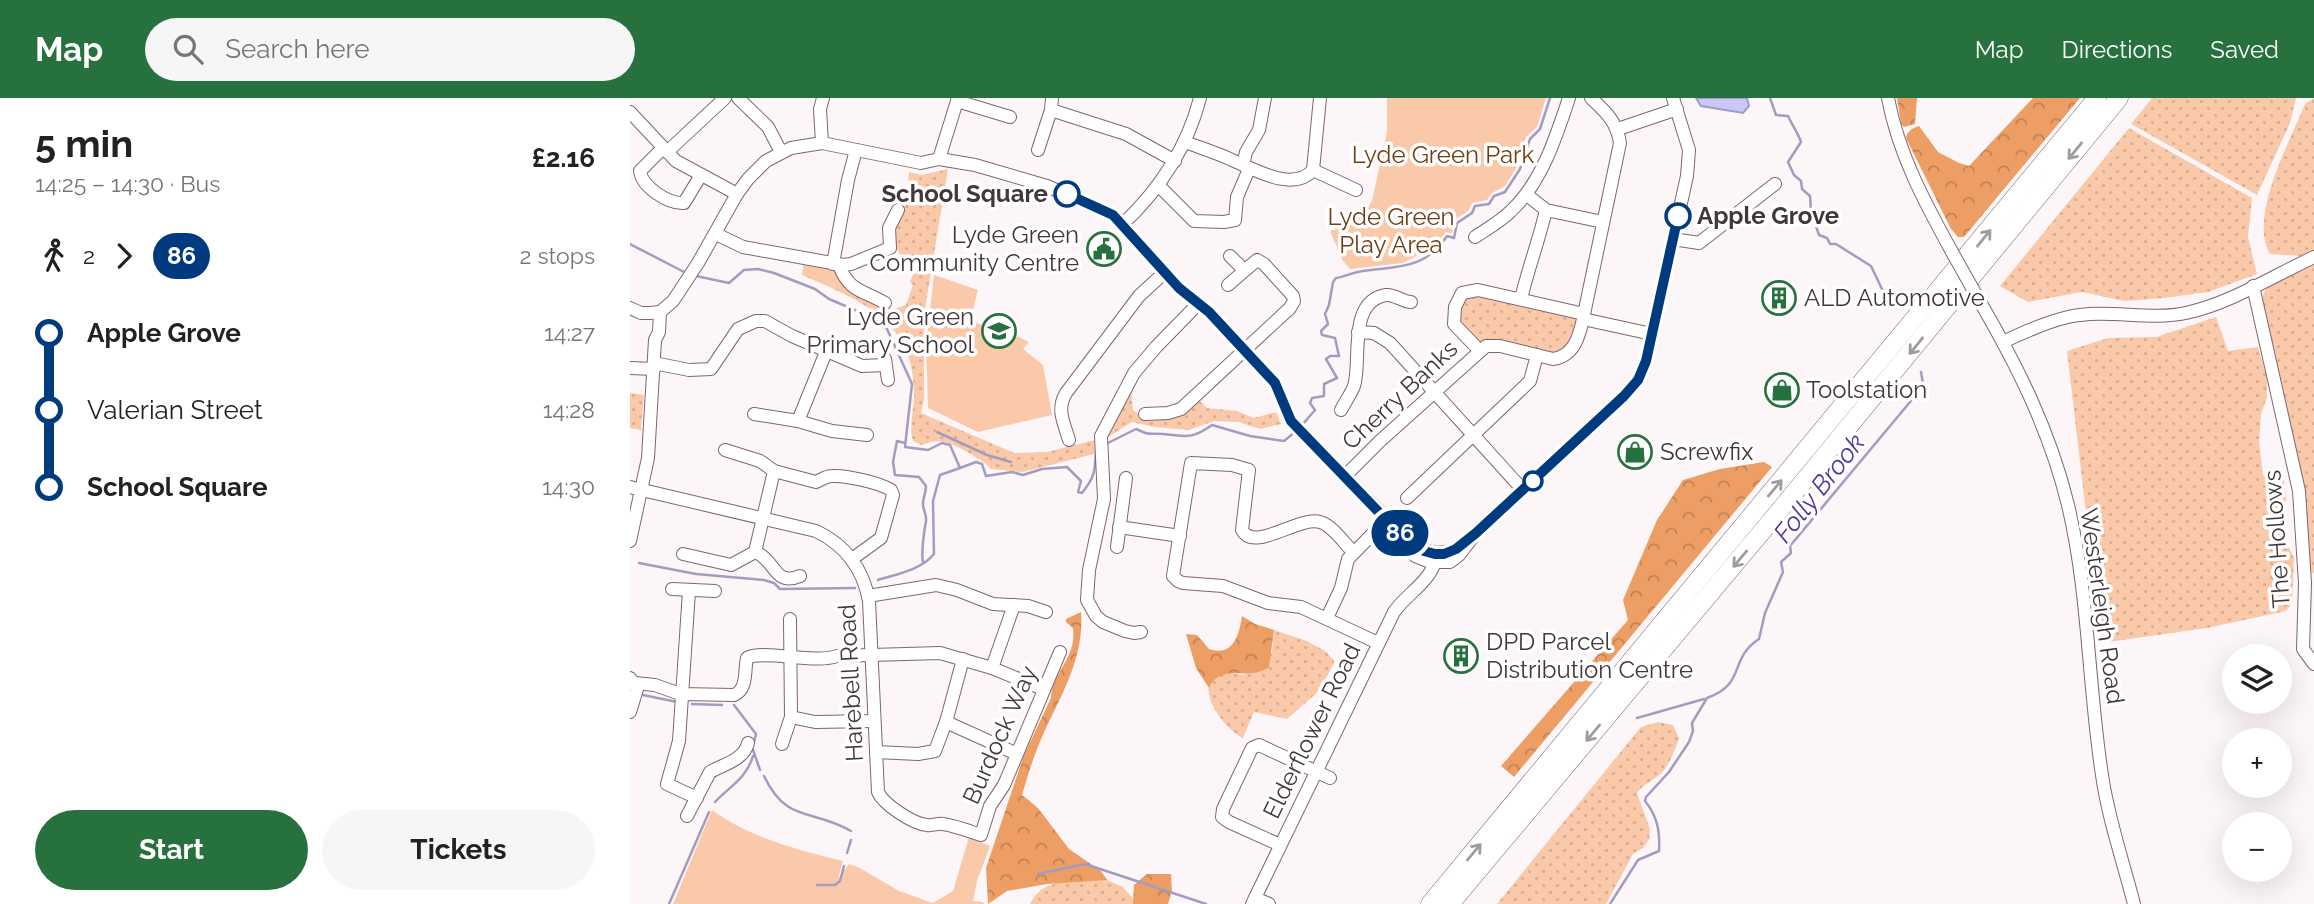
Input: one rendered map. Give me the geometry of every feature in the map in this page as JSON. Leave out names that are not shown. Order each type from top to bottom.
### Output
[{"type":"highway","points":[[1430,904],[2097,98]]},
{"type":"highway","points":[[1450,904],[1780,510],[2119,98]]},
{"type":"street","points":[[701,175],[684,203],[656,192],[642,178],[640,171],[725,98]]},
{"type":"street","points":[[737,98],[768,127],[781,152]]},
{"type":"street","points":[[822,143],[820,109],[823,98]]},
{"type":"street","points":[[1122,225],[1159,186],[1175,161],[1185,142],[1200,98]]},
{"type":"street","points":[[1159,186],[1194,221],[1235,220],[1237,197],[1246,167],[1246,152],[1259,130],[1265,98]]},
{"type":"street","points":[[1185,142],[1246,167],[1293,180],[1307,177],[1313,170],[1320,98]]},
{"type":"street","points":[[1475,237],[1510,214],[1527,195],[1551,147],[1569,98]]},
{"type":"street","points":[[630,308],[641,313],[655,313],[673,301],[737,194],[766,162],[791,148],[822,143],[920,163],[939,159],[975,165],[1047,186],[1104,210],[1122,225],[1179,288],[1199,303],[1244,350],[1280,391],[1291,421],[1387,519],[1411,551],[1431,558],[1456,549],[1476,533],[1624,396],[1638,380],[1646,361],[1689,162],[1687,141],[1675,103],[1618,129],[1591,98]]},
{"type":"street","name":"Westerleigh Road","points":[[1888,98],[1897,138],[1928,207],[2003,342],[2041,421],[2067,503],[2079,562],[2103,784],[2134,904]]},
{"type":"street","points":[[939,159],[957,100],[1010,117]]},
{"type":"street","points":[[1038,150],[1051,104],[1125,134],[1175,161]]},
{"type":"street","points":[[630,112],[676,160],[737,194]]},
{"type":"street","name":"Cherry Banks","points":[[1345,476],[1479,350],[1492,345],[1553,359],[1562,358],[1570,352],[1576,344],[1584,316],[1619,150],[1618,129]]},
{"type":"street","points":[[856,150],[848,180],[836,264],[844,279],[854,288],[885,303]]},
{"type":"street","points":[[1313,170],[1356,190]]},
{"type":"street","points":[[1754,182],[1762,194]]},
{"type":"street","points":[[1673,239],[1699,243],[1775,184]]},
{"type":"street","points":[[1527,195],[1546,210],[1603,222]]},
{"type":"street","points":[[716,233],[743,247],[836,264],[851,264],[894,251],[889,228],[898,210]]},
{"type":"street","points":[[1521,299],[1546,210]]},
{"type":"street","points":[[1230,256],[1244,270]]},
{"type":"street","points":[[2003,342],[2070,316],[2157,316],[2214,306],[2314,257]]},
{"type":"street","points":[[1145,414],[1168,413],[1181,409],[1290,309],[1294,301],[1293,296],[1257,260],[1228,285]]},
{"type":"street","points":[[1069,440],[1060,411],[1061,401],[1139,296],[1165,272]]},
{"type":"street","name":"The Hollows","points":[[2253,286],[2299,491],[2305,583],[2303,649],[2314,664]]},
{"type":"street","points":[[1479,350],[1454,324],[1453,316],[1462,293],[1478,290],[1652,334]]},
{"type":"street","points":[[1340,410],[1354,386],[1358,332],[1362,316],[1376,299],[1388,295],[1412,302]]},
{"type":"street","points":[[1141,632],[1130,632],[1103,622],[1089,607],[1087,600],[1089,570],[1104,499],[1101,444],[1103,430],[1134,373],[1199,303]]},
{"type":"street","points":[[630,541],[636,489],[648,458],[655,340],[651,332],[655,313]]},
{"type":"street","points":[[630,368],[654,366],[711,369],[738,329],[756,321],[772,324],[792,337],[862,366],[885,362],[888,380]]},
{"type":"street","points":[[1358,332],[1374,333],[1383,337],[1523,489]]},
{"type":"street","points":[[798,421],[826,352]]},
{"type":"street","points":[[1407,498],[1530,381],[1537,355]]},
{"type":"street","points":[[754,414],[798,421],[832,431],[867,435]]},
{"type":"street","points":[[725,450],[760,461],[774,471],[816,482],[829,475],[886,486],[891,490],[893,495],[881,538],[852,559]]},
{"type":"street","points":[[1353,552],[1327,526],[1317,521],[1278,530],[1256,540],[1248,538],[1242,530],[1249,470],[1232,465],[1191,463],[1173,576],[1178,581],[1223,586],[1268,603],[1301,607],[1378,643]]},
{"type":"street","points":[[755,552],[774,471]]},
{"type":"street","points":[[1117,547],[1126,478]]},
{"type":"street","name":"Harebell Road","points":[[636,489],[816,531],[832,539],[852,559],[864,581],[868,596],[878,792],[881,799],[918,823],[940,823],[981,835]]},
{"type":"street","points":[[1326,618],[1340,592],[1346,562],[1387,519]]},
{"type":"street","points":[[1119,527],[1180,536]]},
{"type":"street","points":[[683,554],[731,565],[755,552]]},
{"type":"street","points":[[755,552],[771,562],[777,573],[784,578],[788,580],[800,576]]},
{"type":"street","name":"Elderflower Road","points":[[1253,901],[1378,643],[1399,604],[1422,583],[1431,558]]},
{"type":"street","points":[[868,596],[936,585],[993,604],[1028,606],[1046,612]]},
{"type":"street","points":[[673,589],[715,591]]},
{"type":"street","points":[[689,591],[679,741],[667,784],[696,798]]},
{"type":"street","points":[[992,668],[1014,605]]},
{"type":"street","points":[[782,744],[792,717],[790,619]]},
{"type":"street","name":"Burdock Way","points":[[981,835],[990,806],[1004,785],[1060,652]]},
{"type":"street","points":[[630,712],[636,695],[632,680],[684,694],[734,695],[743,687],[745,667],[750,656],[767,655],[823,660],[836,656],[940,653],[992,668],[1043,689]]},
{"type":"street","points":[[876,752],[932,752],[940,741],[963,659]]},
{"type":"street","points":[[792,717],[815,722],[874,721]]},
{"type":"street","points":[[946,722],[1017,754]]},
{"type":"street","points":[[687,816],[710,772],[727,765],[746,751],[748,743]]},
{"type":"street","points":[[1280,845],[1222,817],[1223,809],[1252,748],[1259,745],[1330,778]]},
{"type":"street","points":[[1253,901],[1269,904]]},
{"type":"green space","name":"Lyde Green Park","points":[[1387,98],[1546,98],[1537,127],[1526,137],[1517,167],[1505,186],[1492,193],[1487,200],[1472,203],[1468,211],[1454,220],[1452,234],[1446,232],[1435,246],[1403,263],[1350,269],[1343,261],[1330,231],[1354,220],[1372,201],[1387,132]]},
{"type":"green space","points":[[1897,98],[1917,98],[1915,124],[1904,127],[1901,124]]},
{"type":"green space","points":[[2033,98],[2080,98],[1964,237],[1958,237],[1951,229],[1906,138],[1908,133],[1919,126],[1938,152],[1969,166]]},
{"type":"green space","points":[[2152,98],[2296,98],[2290,123],[2257,195],[2131,124]]},
{"type":"green space","points":[[2314,98],[2314,251],[2303,256],[2270,254],[2265,239],[2264,221],[2267,200],[2305,104]]},
{"type":"green space","points":[[2129,128],[2252,198],[2248,237],[2257,274],[2208,292],[2124,301],[2082,292],[2028,302],[2000,286]]},
{"type":"green space","points":[[948,169],[924,315],[924,399],[921,413],[1014,453],[1047,452],[1095,440],[1094,454],[1023,472],[991,469],[970,453],[945,442],[922,445],[913,441],[912,367],[905,347],[894,330],[862,304],[802,275],[804,262],[831,267],[842,284],[885,312],[906,305],[913,285],[910,282],[914,266],[909,256],[901,255],[896,248],[893,236],[905,203],[909,172],[922,175]]},
{"type":"green space","points":[[807,262],[830,269],[838,277],[833,288],[805,275]]},
{"type":"green space","points":[[2314,264],[2314,573],[2308,572],[2294,439],[2263,305],[2263,294],[2269,286]]},
{"type":"green space","points":[[934,275],[978,290],[970,321],[1029,342],[1023,349],[1043,365],[1052,415],[978,432],[928,408],[926,346]]},
{"type":"green space","points":[[1474,294],[1579,317],[1572,344],[1559,355],[1477,346],[1464,329],[1461,320],[1464,299]]},
{"type":"green space","points":[[2216,317],[2228,351],[2258,347],[2267,378],[2267,397],[2261,414],[2259,442],[2263,475],[2279,475],[2284,479],[2286,500],[2280,530],[2294,558],[2292,603],[2286,611],[2207,628],[2101,641],[2067,351],[2108,338],[2156,337]]},
{"type":"green space","points":[[1131,390],[1133,410],[1144,417],[1198,399],[1207,408],[1237,411],[1254,418],[1276,412],[1281,424],[1260,429],[1239,422],[1214,421],[1189,430],[1132,422],[1103,440]]},
{"type":"green space","points":[[630,393],[644,395],[641,430],[630,428]]},
{"type":"green space","points":[[1764,462],[1772,467],[1514,777],[1501,766],[1628,620],[1623,600],[1657,520],[1683,480],[1720,469]]},
{"type":"green space","points":[[1081,612],[1079,647],[1074,664],[1039,744],[1022,795],[1038,808],[1069,849],[1101,871],[1107,880],[1047,884],[1007,891],[988,904],[986,868],[1024,755],[1071,648],[1073,628],[1066,619]]},
{"type":"green space","points":[[1242,616],[1255,624],[1274,630],[1269,667],[1253,673],[1221,676],[1214,680],[1209,688],[1196,668],[1186,634],[1197,635],[1209,649],[1224,650],[1237,637]]},
{"type":"green space","points":[[1274,630],[1307,641],[1325,651],[1334,663],[1319,691],[1287,719],[1254,712],[1243,738],[1227,726],[1213,707],[1209,687],[1213,679],[1222,674],[1244,675],[1272,652]]},
{"type":"green space","points":[[1658,722],[1673,725],[1679,738],[1664,770],[1637,793],[1650,829],[1649,840],[1633,854],[1606,904],[1497,904],[1641,727]]},
{"type":"green space","points":[[712,810],[758,836],[843,861],[838,879],[849,864],[899,891],[933,903],[953,891],[969,837],[990,846],[973,901],[984,904],[673,904]]},
{"type":"green space","points":[[1147,874],[1171,874],[1172,891],[1168,904],[1133,904],[1134,885]]},
{"type":"green space","points":[[1074,880],[1107,880],[1123,887],[1134,900],[1133,904],[1030,904],[1044,888],[1053,884]]},
{"type":"shaded area","points":[[1696,98],[1747,98],[1749,106],[1743,113],[1701,106]]},
{"type":"waterway","points":[[1302,425],[1315,410],[1310,403],[1312,398],[1324,396],[1324,384],[1337,378],[1326,359],[1339,356],[1335,338],[1322,335],[1321,331],[1328,324],[1325,314],[1336,278],[1420,261],[1447,236],[1454,238],[1457,223],[1472,213],[1475,206],[1489,204],[1494,196],[1505,192],[1520,169],[1530,139],[1540,129],[1550,98]]},
{"type":"waterway","name":"Folly Brook","points":[[1770,98],[1776,115],[1788,116],[1801,142],[1788,162],[1794,175],[1801,181],[1802,189],[1810,196],[1811,211],[1819,235],[1871,266],[1891,308]]},
{"type":"waterway","points":[[630,244],[686,273]]},
{"type":"waterway","points":[[696,276],[729,283],[744,270],[758,269],[774,273],[815,289],[829,299],[869,316],[887,329],[912,384],[905,447],[928,450],[942,443],[950,445],[960,468],[976,462],[982,464],[986,476],[1012,472],[1023,475],[1042,469],[1067,467],[1081,481],[1078,492],[1082,493],[1094,472],[1096,448]]},
{"type":"waterway","name":"Folly Brook","points":[[1610,904],[1638,860],[1659,851],[1657,825],[1645,801],[1646,797],[1669,772],[1689,742],[1693,731],[1692,723],[1707,698],[1728,686],[1743,655],[1759,639],[1765,613],[1783,572],[1781,562],[1791,553],[1790,546],[1910,402],[1923,384],[1921,372]]},
{"type":"waterway","points":[[1106,444],[1136,429],[1149,434],[1188,436],[1212,425],[1250,436],[1284,441],[1295,432]]},
{"type":"waterway","points":[[937,432],[987,455],[1011,462]]},
{"type":"waterway","points":[[905,443],[897,441],[893,462],[895,475],[919,477],[926,486],[923,504],[926,519],[923,562]]},
{"type":"waterway","points":[[878,580],[916,568],[934,554],[933,501],[940,475],[960,468]]},
{"type":"waterway","points":[[639,563],[696,574],[764,580],[774,583],[780,589],[855,588]]},
{"type":"waterway","points":[[643,695],[677,702]]},
{"type":"waterway","points":[[1637,718],[1704,699]]},
{"type":"waterway","points":[[692,704],[722,705]]},
{"type":"waterway","points":[[734,705],[756,734],[754,742]]},
{"type":"waterway","points":[[753,750],[760,770]]},
{"type":"waterway","points":[[715,802],[742,776],[753,756]]},
{"type":"waterway","points":[[764,776],[782,802],[791,808],[851,831]]},
{"type":"waterway","points":[[669,904],[709,812]]},
{"type":"waterway","points":[[847,853],[851,840]]},
{"type":"waterway","points":[[1038,874],[1085,864],[1206,904]]},
{"type":"waterway","points":[[817,885],[835,885],[840,881],[844,866]]},
{"type":"bus line","name":"86","points":[[1067,194],[1113,215],[1179,288],[1209,312],[1275,383],[1291,421],[1396,530],[1424,551],[1435,554],[1456,549],[1476,533],[1638,380],[1646,361],[1678,216]]},
{"type":"place","name":"School Square","points":[[1067,194]]},
{"type":"place","name":"Apple Grove","points":[[1678,216]]},
{"type":"place","name":"Lyde Green Community Centre","points":[[1104,249]]},
{"type":"place","name":"ALD Automotive","points":[[1779,298]]},
{"type":"place","name":"Lyde Green Primary School","points":[[999,331]]},
{"type":"place","name":"Toolstation","points":[[1782,390]]},
{"type":"place","name":"Screwfix","points":[[1635,452]]},
{"type":"place","name":"DPD Parcel Distribution Centre","points":[[1461,656]]},
{"type":"park label","name":"Lyde Green Play Area","points":[[1391,231]]}]
